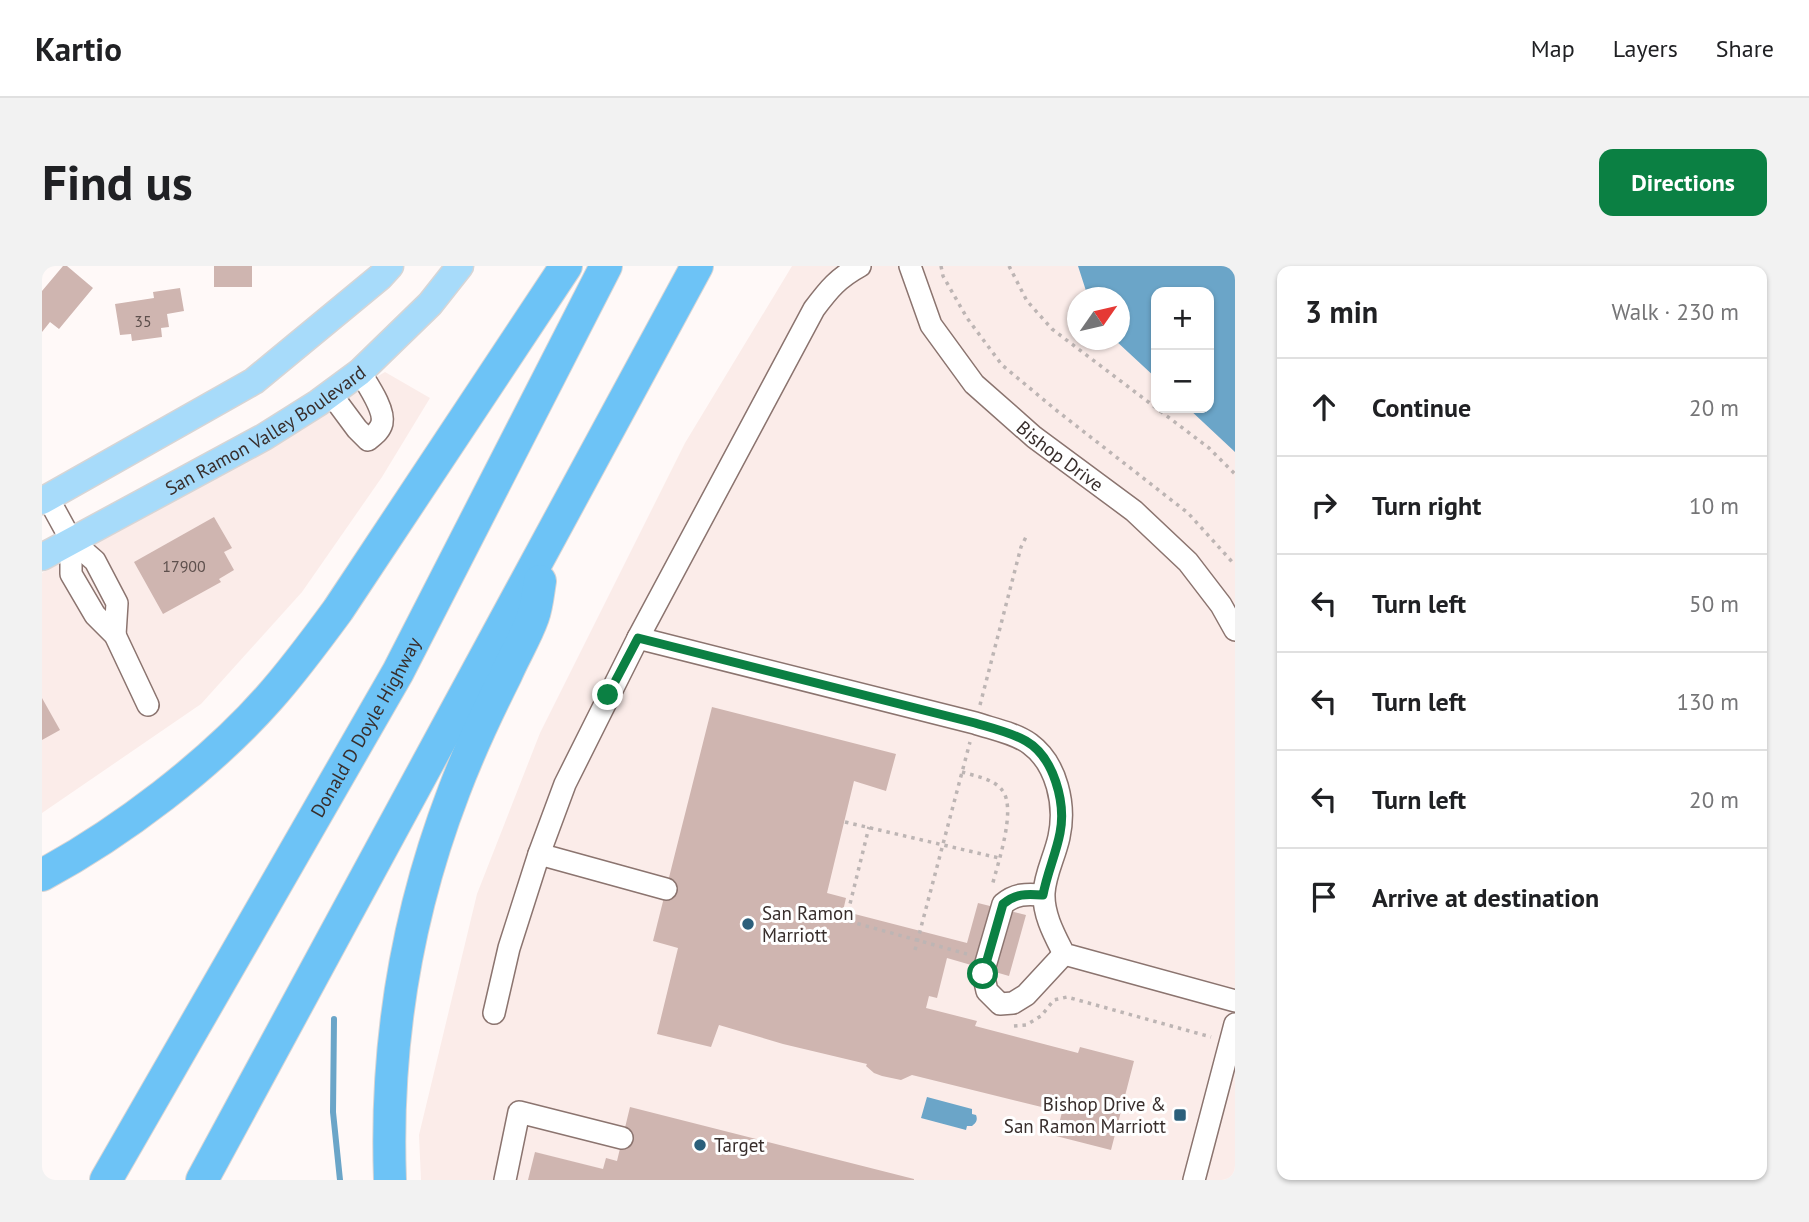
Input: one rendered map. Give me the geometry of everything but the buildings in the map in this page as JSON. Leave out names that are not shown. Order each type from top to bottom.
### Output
[{"type":"highway","points":[[42,875],[103,838],[191,772],[268,700],[338,610],[566,266]]},
{"type":"highway","name":"Donald D Doyle Highway","points":[[106,1180],[398,672],[606,266]]},
{"type":"highway","points":[[202,1180],[697,266]]},
{"type":"highway","points":[[390,1180],[389,1097],[394,1035],[415,915],[431,857],[454,792],[533,616],[545,549]]},
{"type":"main road","points":[[45,500],[254,381],[390,266]]},
{"type":"main road","name":"San Ramon Valley Boulevard","points":[[42,557],[264,437],[331,394],[360,372],[430,304],[460,266]]},
{"type":"street","points":[[494,1013],[509,948],[565,784],[638,638],[814,309],[830,286],[860,266]]},
{"type":"street","name":"Bishop Drive","points":[[910,266],[931,325],[974,384],[1034,437],[1134,510],[1188,562],[1222,605],[1235,631]]},
{"type":"street","points":[[331,394],[368,440],[379,431],[383,421],[378,404],[360,372]]},
{"type":"street","points":[[45,500],[71,540],[95,561],[117,603],[116,635],[148,705]]},
{"type":"street","points":[[638,638],[975,723],[1028,742],[1053,772],[1060,796],[1063,816],[1043,895],[1052,930],[1064,954],[1235,1002]]},
{"type":"street","points":[[539,854],[666,889]]},
{"type":"street","points":[[1043,895],[1021,894],[1003,904],[983,974],[987,992],[1000,1003],[1013,1003],[1026,995],[1064,954]]},
{"type":"street","points":[[1194,1180],[1235,1024]]},
{"type":"street","points":[[505,1180],[519,1112],[622,1138]]},
{"type":"path","points":[[941,266],[943,276],[967,318],[1002,365],[1188,513],[1235,565]]},
{"type":"path","points":[[1009,266],[1027,301],[1052,329],[1209,448],[1235,474]]},
{"type":"path","points":[[845,822],[999,858]]},
{"type":"path","points":[[869,827],[844,919],[987,960]]},
{"type":"shaded area","points":[[792,266],[1235,266],[1235,1180],[421,1180],[419,1135],[477,894],[540,733],[685,443]]},
{"type":"shaded area","points":[[385,372],[430,398],[382,477],[302,592],[201,704],[42,813],[42,573]]},
{"type":"water","points":[[1078,266],[1235,266],[1235,452],[1193,413],[1214,413],[1214,287],[1151,287],[1151,373],[1126,350],[1130,350],[1130,287],[1085,287]]},
{"type":"water","points":[[927,1097],[972,1109],[976,1121],[972,1126],[967,1126],[966,1130],[921,1118]]},
{"type":"waterway","points":[[334,1019],[333,1112],[340,1180]]},
{"type":"place","name":"San Ramon Marriott","points":[[748,924]]},
{"type":"place","name":"Bishop Drive & San Ramon Marriott","points":[[1180,1115]]},
{"type":"place","name":"Target","points":[[700,1145]]},
{"type":"route","points":[[608,695],[638,638],[975,723],[1028,742],[1053,772],[1063,816],[1060,833],[1043,895],[1021,894],[1003,904],[983,974]]}]
